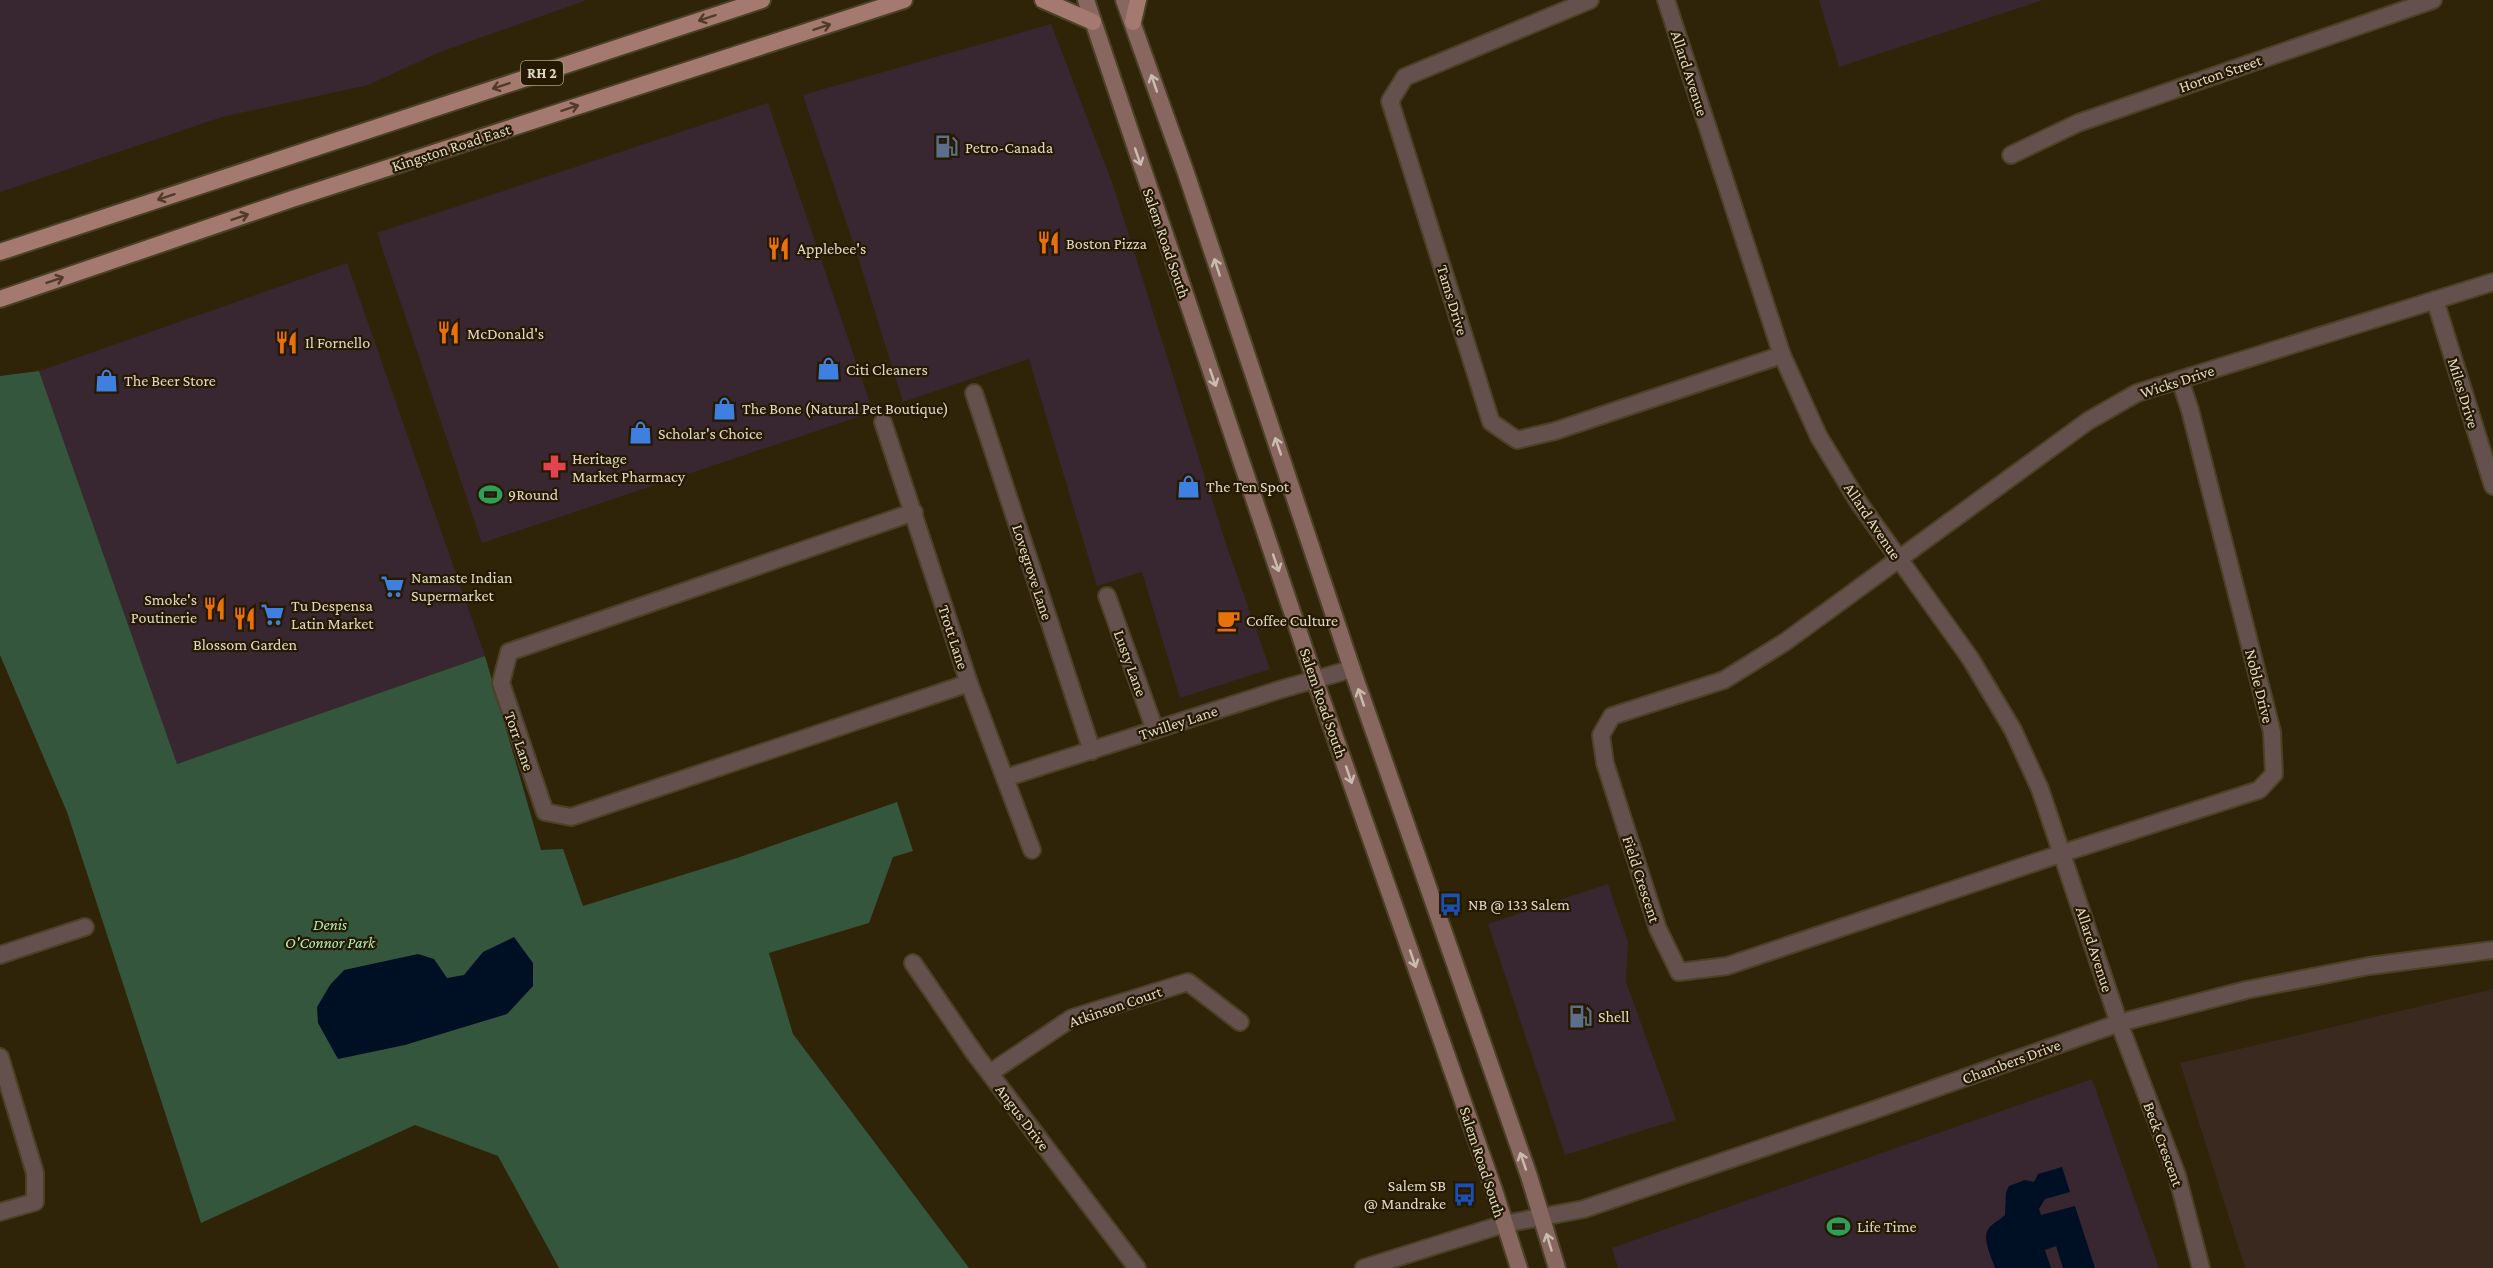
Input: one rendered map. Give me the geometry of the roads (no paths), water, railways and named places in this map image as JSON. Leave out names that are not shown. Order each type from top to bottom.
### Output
[{"type":"main road","name":"RH 2","points":[[0,252],[762,0]]},
{"type":"main road","name":"Kingston Road East","points":[[0,298],[335,185],[904,0]]},
{"type":"main road","points":[[1043,0],[1093,22]]},
{"type":"main road","name":"Salem Road South","points":[[1086,0],[1316,680],[1519,1268]]},
{"type":"main road","points":[[1124,0],[1297,501],[1352,669],[1557,1268]]},
{"type":"main road","points":[[1133,22],[1138,0]]},
{"type":"street","name":"Tams Drive","points":[[1590,0],[1405,77],[1390,101],[1491,422],[1517,440],[1556,431],[1782,355]]},
{"type":"street","name":"Allard Avenue","points":[[1666,0],[1782,355],[1819,437],[1859,504],[1970,658],[2013,730],[2040,789],[2119,1023]]},
{"type":"street","name":"Horton Street","points":[[2011,155],[2078,123],[2433,0]]},
{"type":"street","name":"Wicks Drive","points":[[1899,559],[2088,421],[2137,393],[2493,282]]},
{"type":"street","name":"Miles Drive","points":[[2435,300],[2493,486]]},
{"type":"street","name":"Noble Drive","points":[[2063,853],[2259,790],[2274,774],[2272,732],[2190,410],[2180,380]]},
{"type":"street","name":"Lovegrove Lane","points":[[974,393],[1092,751]]},
{"type":"street","name":"Trott Lane","points":[[883,422],[969,683],[1032,850]]},
{"type":"street","name":"Torr Lane","points":[[914,512],[509,652],[501,683],[545,812],[571,817],[969,683]]},
{"type":"street","name":"Field Crescent","points":[[1899,559],[1785,642],[1724,680],[1612,716],[1601,735],[1605,763],[1658,928],[1679,972],[1727,966],[2063,853]]},
{"type":"street","name":"Lusty Lane","points":[[1107,596],[1155,730]]},
{"type":"street","name":"Twilley Lane","points":[[1005,778],[1352,669]]},
{"type":"street","points":[[0,956],[85,927]]},
{"type":"street","name":"Chambers Drive","points":[[1364,1268],[1504,1224],[1584,1209],[1618,1198],[2119,1023],[2279,983],[2369,966],[2493,950]]},
{"type":"street","name":"Angus Drive","points":[[913,963],[990,1073],[1137,1268]]},
{"type":"street","name":"Atkinson Court","points":[[990,1073],[1072,1018],[1188,982],[1240,1022]]},
{"type":"street","name":"Beck Crescent","points":[[2119,1023],[2177,1175],[2201,1268]]},
{"type":"street","points":[[0,1057],[35,1173],[35,1202],[0,1212]]},
{"type":"water","points":[[514,937],[533,963],[533,986],[507,1014],[405,1045],[338,1059],[318,1023],[317,1007],[330,985],[344,970],[418,954],[434,959],[447,978],[464,975],[483,952]]},
{"type":"water","points":[[2062,1167],[2070,1192],[2045,1199],[2039,1209],[2041,1215],[2075,1206],[2095,1268],[2063,1268],[2056,1246],[2045,1250],[2051,1268],[1995,1268],[1986,1237],[1991,1226],[2005,1215],[2006,1192],[2009,1186],[2025,1180],[2034,1182],[2038,1174]]},
{"type":"place","name":"Petro-Canada","points":[[947,147]]},
{"type":"place","name":"Boston Pizza","points":[[1048,243]]},
{"type":"place","name":"Applebee's","points":[[779,248]]},
{"type":"place","name":"McDonald's","points":[[449,333]]},
{"type":"place","name":"Il Fornello","points":[[287,342]]},
{"type":"place","name":"Citi Cleaners","points":[[828,369]]},
{"type":"place","name":"The Beer Store","points":[[106,380]]},
{"type":"place","name":"The Bone (Natural Pet Boutique)","points":[[724,408]]},
{"type":"place","name":"Scholar's Choice","points":[[640,433]]},
{"type":"place","name":"Heritage Market Pharmacy","points":[[554,467]]},
{"type":"place","name":"The Ten Spot","points":[[1188,486]]},
{"type":"place","name":"9Round","points":[[490,494]]},
{"type":"place","name":"Namaste Indian Supermarket","points":[[393,586]]},
{"type":"place","name":"Smoke's Poutinerie","points":[[215,608]]},
{"type":"place","name":"Tu Despensa Latin Market","points":[[273,614]]},
{"type":"place","name":"Blossom Garden","points":[[245,619]]},
{"type":"place","name":"Coffee Culture","points":[[1228,620]]},
{"type":"place","name":"NB @ 133 Salem","points":[[1450,904]]},
{"type":"place","name":"Shell","points":[[1580,1016]]},
{"type":"place","name":"Salem SB @ Mandrake","points":[[1464,1194]]},
{"type":"place","name":"Life Time","points":[[1839,1226]]},
{"type":"park label","name":"Denis O'Connor Park","points":[[330,933]]}]
